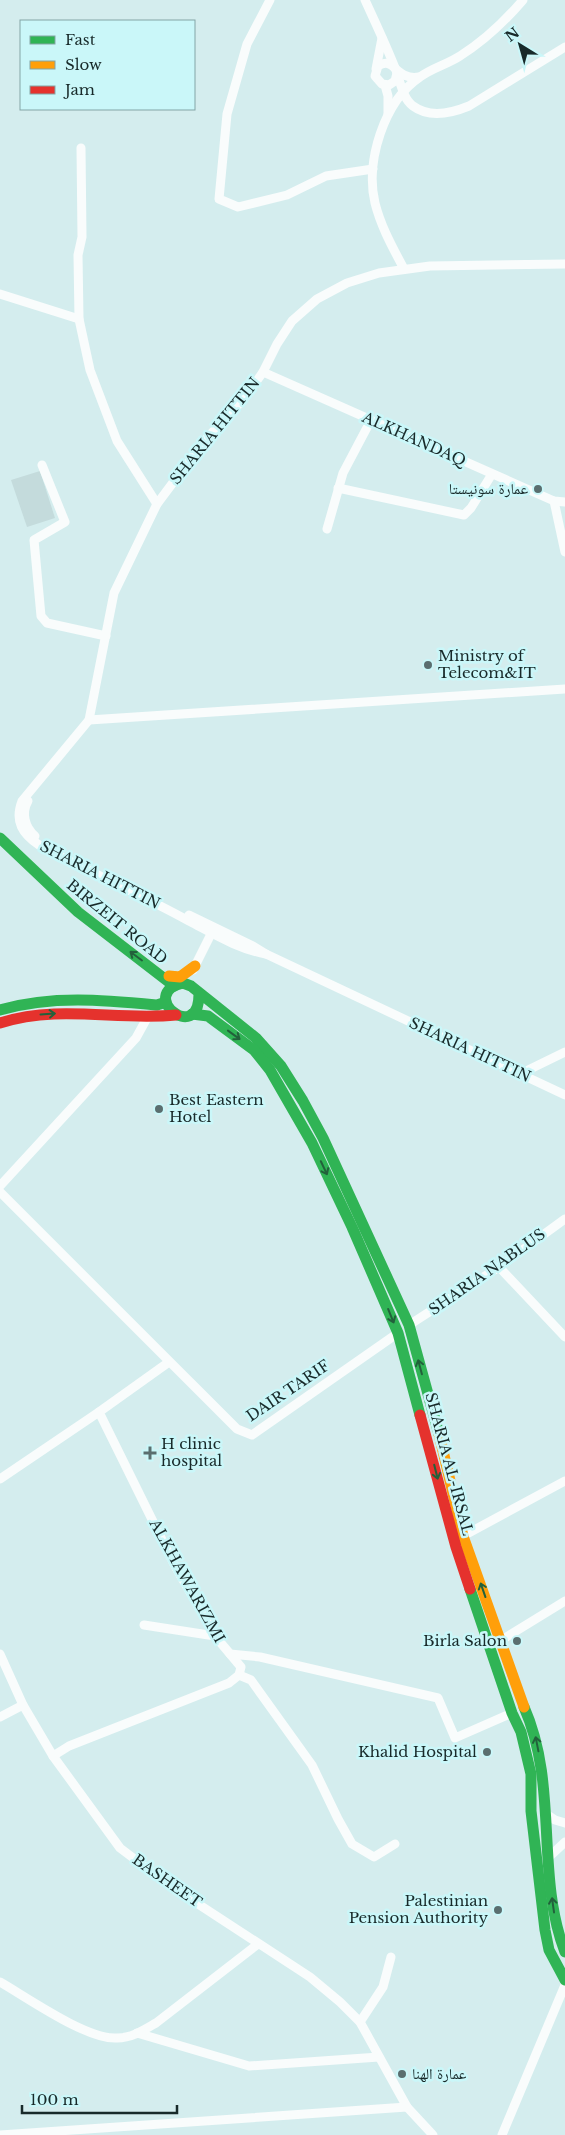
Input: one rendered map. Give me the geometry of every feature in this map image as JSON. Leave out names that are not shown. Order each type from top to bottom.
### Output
[{"type":"main road","name":"BIRZEIT ROAD","points":[[0,838],[78,912],[174,986]]},
{"type":"main road","points":[[153,969],[177,978],[186,974],[195,966]]},
{"type":"main road","points":[[187,984],[199,994],[199,1006],[192,1014],[181,1017],[171,1012],[166,1002],[168,993],[174,986],[187,984]]},
{"type":"main road","name":"SHARIA AL-IRSAL","points":[[199,994],[212,1002],[262,1043],[282,1067],[308,1109],[346,1214],[398,1333],[512,1713],[522,1732],[531,1774],[531,1811],[545,1930],[550,1950],[565,1980]]},
{"type":"main road","points":[[0,1010],[52,1000],[84,1000],[157,1005],[166,1002]]},
{"type":"main road","points":[[0,1023],[32,1015],[53,1013],[93,1012],[147,1018],[176,1015]]},
{"type":"main road","name":"SHARIA AL-IRSAL","points":[[192,1014],[208,1016],[254,1050],[270,1070],[318,1141],[356,1209],[409,1325],[443,1448],[459,1539],[533,1727],[545,1789],[549,1857],[557,1931],[565,1952]]},
{"type":"main road","points":[[346,1214],[356,1209]]},
{"type":"main road","name":"DAIR TARIF","points":[[398,1333],[409,1325]]},
{"type":"street","points":[[270,0],[247,44],[227,114],[219,199],[238,207],[286,195],[326,176],[373,169]]},
{"type":"street","points":[[365,0],[396,70],[403,92],[412,106],[422,111],[439,114],[456,112],[498,89],[565,47]]},
{"type":"street","points":[[404,270],[382,226],[374,202],[373,169],[380,132],[388,115],[403,92],[419,77],[460,56],[496,28],[523,0]]},
{"type":"street","points":[[382,38],[376,69],[376,80],[393,91],[403,92]]},
{"type":"street","points":[[376,69],[384,63],[391,64],[403,76],[410,78],[419,77]]},
{"type":"street","points":[[385,85],[395,81],[396,70]]},
{"type":"street","points":[[385,85],[388,96],[388,115]]},
{"type":"street","points":[[81,148],[82,237],[78,256],[79,319],[90,370],[117,441],[157,504]]},
{"type":"street","name":"SHARIA HITTIN","points":[[565,264],[430,266],[379,273],[347,283],[311,303],[292,321],[277,344],[263,372],[244,399],[204,441],[157,504],[114,593],[89,720],[22,801],[21,816],[22,830],[28,838],[39,845],[191,922],[213,930],[251,952],[266,954],[522,1073],[565,1095]]},
{"type":"street","points":[[0,294],[79,319]]},
{"type":"street","name":"ALKHANDAQ","points":[[263,372],[554,501],[565,502]]},
{"type":"street","points":[[327,529],[343,474],[371,420]]},
{"type":"street","points":[[42,465],[65,522],[34,540],[41,616],[47,623],[106,636]]},
{"type":"street","points":[[338,488],[464,515],[471,508],[492,474]]},
{"type":"street","points":[[554,501],[565,548]]},
{"type":"street","points":[[89,720],[565,689]]},
{"type":"street","points":[[187,984],[213,930]]},
{"type":"street","points":[[0,1186],[136,1038],[147,1018]]},
{"type":"street","points":[[522,1073],[565,1052]]},
{"type":"street","points":[[0,1192],[169,1362],[0,1479]]},
{"type":"street","name":"SHARIA NABLUS","points":[[409,1325],[499,1267],[565,1218]]},
{"type":"street","points":[[499,1267],[565,1337]]},
{"type":"street","name":"DAIR TARIF","points":[[169,1362],[237,1430],[252,1436],[398,1333]]},
{"type":"street","name":"ALKHAWARIZMI","points":[[99,1412],[174,1564],[215,1636],[241,1667],[239,1675],[251,1680],[312,1765],[352,1844],[374,1857],[395,1844]]},
{"type":"street","points":[[459,1539],[565,1481]]},
{"type":"street","points":[[500,1642],[565,1601]]},
{"type":"street","points":[[144,1625],[215,1636]]},
{"type":"street","name":"BASHEET","points":[[0,1654],[23,1705],[53,1756],[120,1848],[170,1885],[310,1977],[340,2002],[360,2022],[407,2106],[421,2124],[433,2135]]},
{"type":"street","points":[[230,1654],[260,1657],[438,1698],[455,1738],[512,1713]]},
{"type":"street","points":[[53,1756],[69,1746],[229,1683],[239,1675]]},
{"type":"street","points":[[0,1716],[23,1705]]},
{"type":"street","points":[[546,1814],[555,1820],[565,1822]]},
{"type":"street","points":[[549,1857],[565,1842]]},
{"type":"street","points":[[0,1982],[90,2034],[118,2038],[138,2033],[156,2023],[258,1944]]},
{"type":"street","points":[[360,2022],[383,1987],[391,1957]]},
{"type":"street","points":[[502,2135],[565,1985]]},
{"type":"street","points":[[138,2033],[249,2066],[379,2058]]},
{"type":"street","points":[[0,2134],[407,2106]]},
{"type":"shaded area","points":[[40,471],[55,518],[27,527],[11,480]]},
{"type":"traffic: fast","points":[[0,838],[78,912],[174,986]]},
{"type":"traffic: fast","points":[[199,994],[196,1009],[190,1016],[182,1016],[173,1012],[167,1005],[166,997],[170,989],[183,983],[191,986],[256,1038],[281,1066],[303,1101],[323,1138],[409,1325],[439,1434]]},
{"type":"traffic: fast","points":[[0,1010],[39,1002],[78,1000],[157,1005],[166,1002]]},
{"type":"traffic: fast","points":[[192,1014],[208,1016],[254,1050],[270,1070],[312,1143],[352,1227],[398,1333],[420,1415]]},
{"type":"traffic: fast","points":[[470,1589],[512,1713],[521,1732],[531,1774],[531,1811],[545,1930],[549,1950],[565,1980]]},
{"type":"traffic: fast","points":[[524,1707],[535,1737],[541,1768],[551,1892],[556,1922],[565,1952]]},
{"type":"traffic: slow","points":[[169,976],[180,977],[195,966]]},
{"type":"traffic: slow","points":[[439,1434],[463,1536],[524,1707]]},
{"type":"traffic: jam","points":[[0,1023],[22,1017],[44,1015],[176,1015]]},
{"type":"traffic: jam","points":[[420,1415],[456,1547],[470,1589]]},
{"type":"place","name":"عمارة سونيستا","points":[[538,489]]},
{"type":"place","name":"Ministry of Telecom&IT","points":[[428,665]]},
{"type":"place","name":"Best Eastern Hotel","points":[[159,1109]]},
{"type":"place","name":"H clinic hospital","points":[[150,1453]]},
{"type":"place","name":"Birla Salon","points":[[517,1641]]},
{"type":"place","name":"Khalid Hospital","points":[[487,1752]]},
{"type":"place","name":"Palestinian Pension Authority","points":[[498,1910]]},
{"type":"place","name":"عمارة الهنا","points":[[402,2074]]}]
